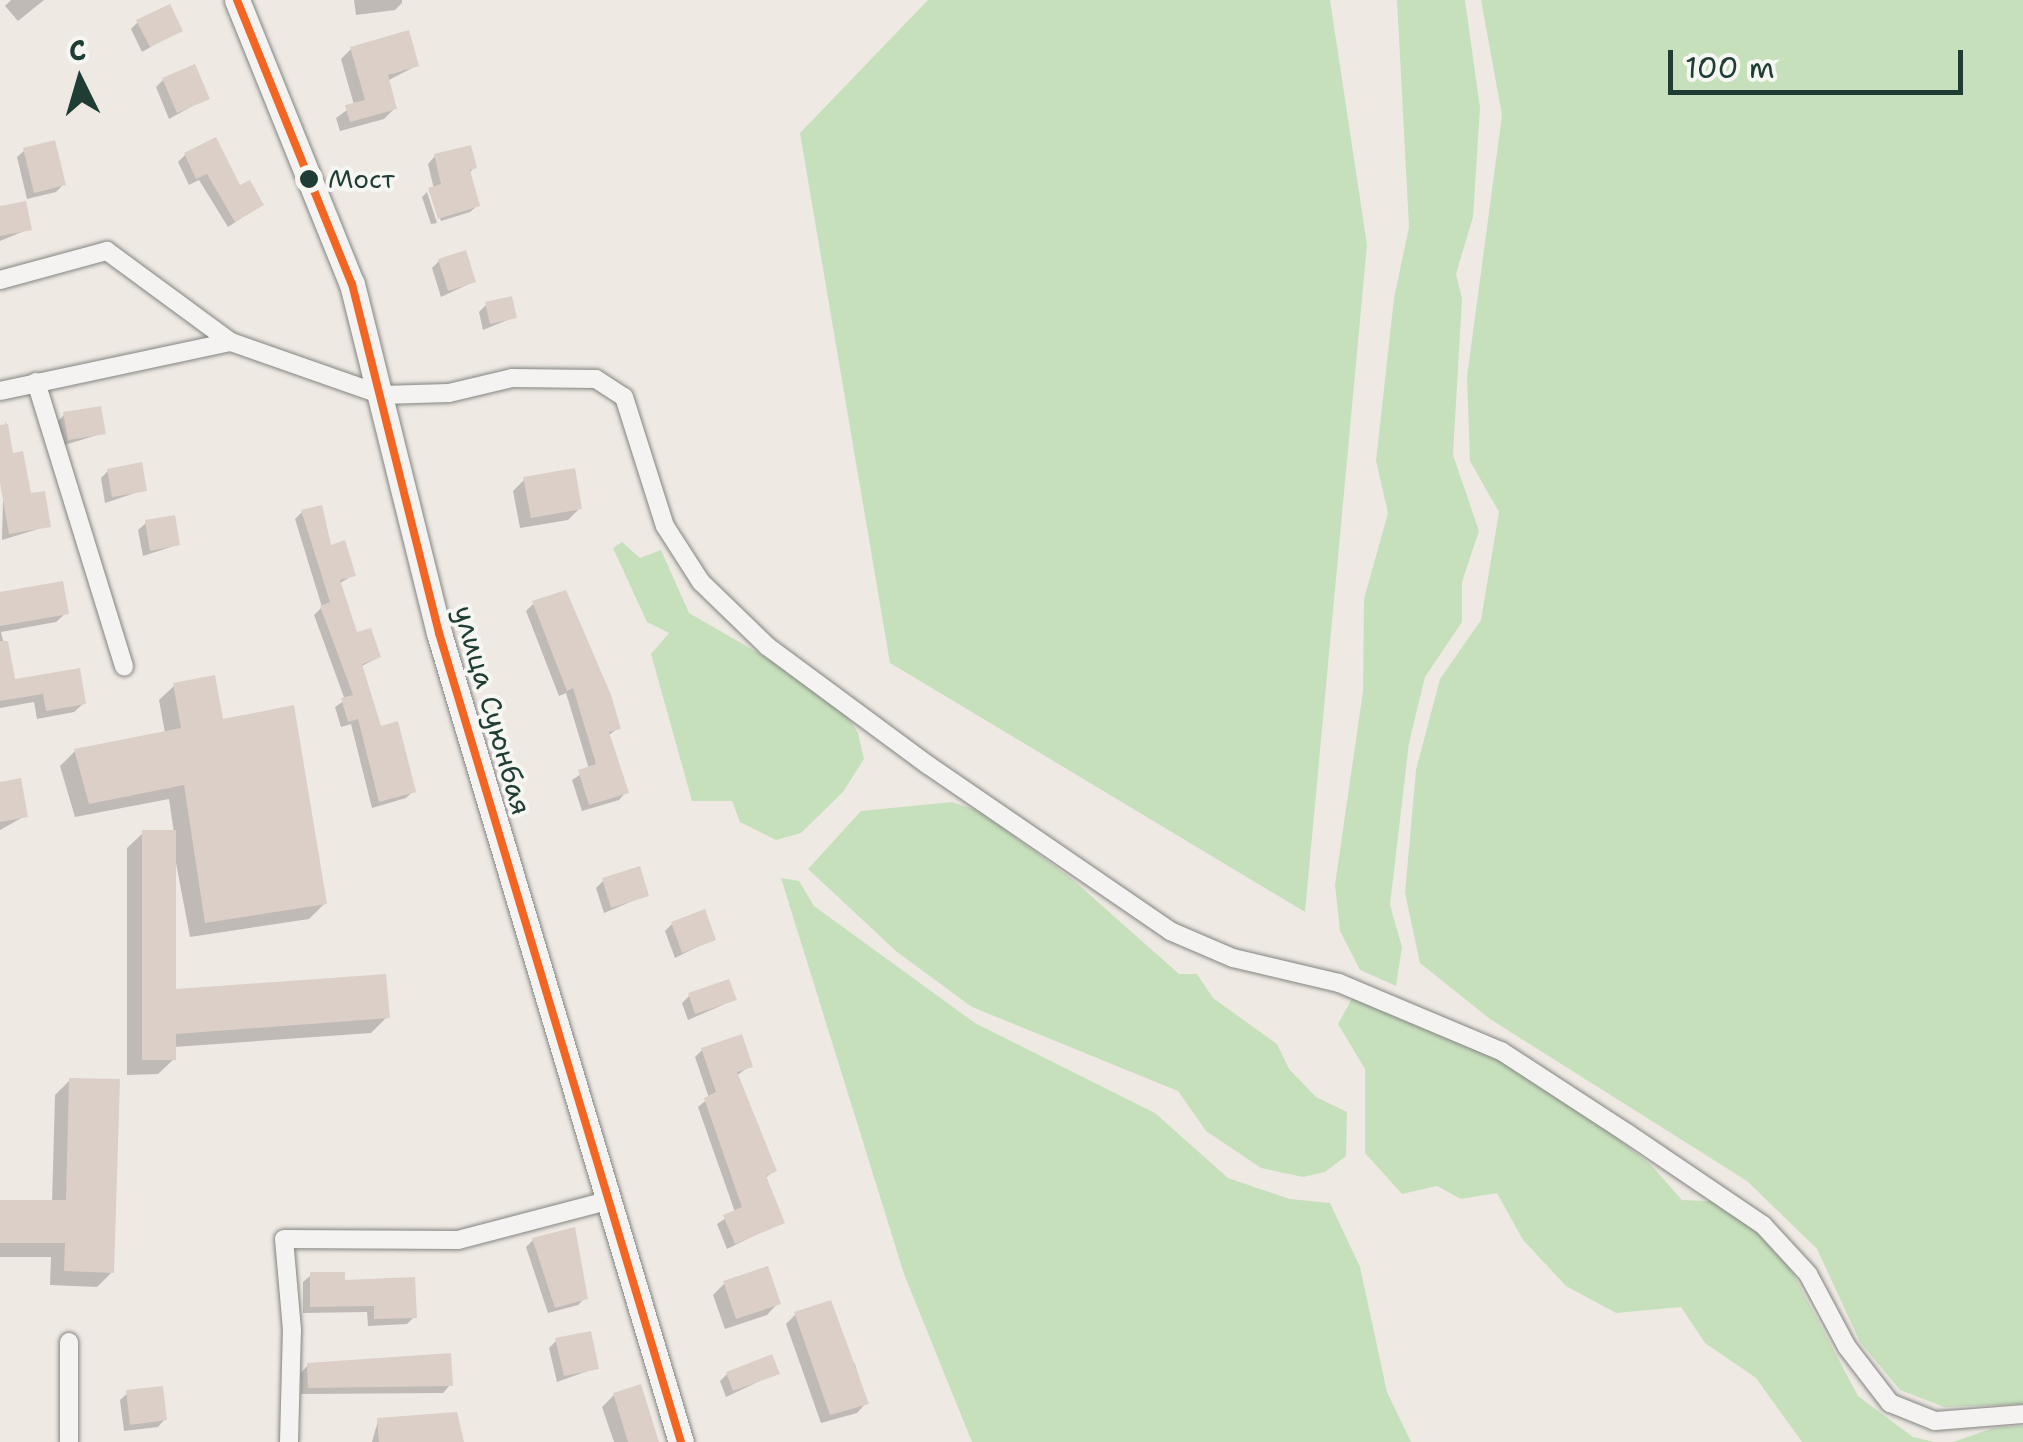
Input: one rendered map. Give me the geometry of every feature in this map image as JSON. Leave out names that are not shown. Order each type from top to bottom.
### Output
[{"type":"main road","name":"улица Суюнбая","points":[[237,0],[352,284],[439,633],[682,1442]]},
{"type":"street","points":[[0,280],[107,251],[231,342],[382,395],[449,393],[512,378],[596,379],[624,398],[665,526],[701,582],[767,646],[928,765],[1170,931],[1233,958],[1339,983],[1502,1051],[1611,1123],[1763,1225],[1808,1274],[1848,1348],[1890,1403],[1935,1421],[2023,1414]]},
{"type":"street","points":[[0,391],[231,342]]},
{"type":"street","points":[[36,382],[124,666]]},
{"type":"street","points":[[289,1442],[292,1330],[284,1240],[458,1240],[608,1201]]},
{"type":"street","points":[[69,1442],[70,1342]]},
{"type":"green space","points":[[928,0],[1330,0],[1367,245],[1305,912],[890,663],[800,133]]},
{"type":"green space","points":[[1397,0],[1465,0],[1480,108],[1473,217],[1456,274],[1462,299],[1453,455],[1479,531],[1462,582],[1462,622],[1425,677],[1409,743],[1390,905],[1402,947],[1396,986],[1360,970],[1340,931],[1335,885],[1363,691],[1364,599],[1388,513],[1376,461],[1394,298],[1409,227]]},
{"type":"green space","points":[[1481,0],[2023,0],[2023,1404],[1944,1407],[1900,1390],[1860,1342],[1817,1249],[1747,1181],[1490,1019],[1420,963],[1405,893],[1416,770],[1440,679],[1481,620],[1499,512],[1470,461],[1467,377],[1502,115]]},
{"type":"green space","points":[[622,542],[640,558],[661,550],[689,613],[835,697],[858,733],[864,759],[843,792],[801,833],[776,840],[740,822],[732,801],[692,801],[651,654],[669,633],[647,622],[613,548]]},
{"type":"green space","points":[[952,802],[979,811],[1072,879],[1179,974],[1197,974],[1213,998],[1277,1044],[1289,1069],[1316,1097],[1347,1112],[1346,1156],[1325,1172],[1303,1177],[1261,1168],[1206,1131],[1178,1091],[972,1007],[897,952],[808,869],[861,811]]},
{"type":"green space","points":[[781,878],[799,881],[814,906],[975,1023],[1155,1113],[1228,1178],[1290,1199],[1330,1203],[1360,1267],[1387,1392],[1411,1442],[972,1442],[904,1274]]},
{"type":"green space","points":[[1354,995],[1531,1071],[1651,1165],[1682,1200],[1727,1202],[1789,1266],[1858,1396],[1913,1437],[1934,1442],[1802,1442],[1756,1378],[1705,1343],[1681,1307],[1616,1313],[1566,1286],[1523,1240],[1497,1193],[1461,1199],[1437,1186],[1402,1194],[1365,1153],[1365,1069],[1338,1024]]},
{"type":"green space","points":[[2023,1426],[2023,1442],[1953,1442],[1993,1428]]},
{"type":"building","points":[[170,4],[183,31],[150,47],[136,20]]},
{"type":"building","points":[[409,30],[419,66],[388,75],[397,109],[350,122],[345,105],[365,100],[350,47]]},
{"type":"building","points":[[195,64],[210,99],[177,113],[162,78]]},
{"type":"building","points":[[216,137],[240,185],[250,180],[264,205],[235,222],[207,174],[196,179],[184,153]]},
{"type":"building","points":[[55,140],[66,185],[34,193],[23,148]]},
{"type":"building","points":[[471,145],[477,168],[470,170],[480,206],[438,219],[428,188],[441,184],[434,154]]},
{"type":"building","points":[[26,201],[32,230],[0,236],[0,206]]},
{"type":"building","points":[[466,250],[476,282],[448,291],[438,259]]},
{"type":"building","points":[[512,296],[517,318],[490,324],[485,302]]},
{"type":"building","points":[[101,406],[106,434],[68,440],[63,412]]},
{"type":"building","points":[[8,424],[13,453],[23,451],[31,493],[45,491],[51,527],[9,534],[0,483],[0,425]]},
{"type":"building","points":[[142,462],[147,491],[112,497],[107,469]]},
{"type":"building","points":[[575,468],[582,509],[531,518],[523,477]]},
{"type":"building","points":[[322,505],[331,545],[345,540],[356,576],[340,580],[357,632],[371,628],[381,657],[362,664],[381,726],[398,721],[416,792],[379,802],[358,719],[348,722],[341,698],[353,695],[320,606],[330,602],[301,510]]},
{"type":"building","points":[[175,515],[180,545],[150,551],[145,520]]},
{"type":"building","points":[[63,581],[69,614],[0,626],[0,592]]},
{"type":"building","points":[[566,590],[611,695],[621,729],[609,732],[629,793],[589,805],[578,770],[596,764],[573,688],[567,691],[532,601]]},
{"type":"building","points":[[0,641],[8,641],[15,679],[80,668],[86,704],[46,711],[43,694],[0,701]]},
{"type":"building","points":[[215,675],[223,719],[294,705],[327,904],[205,923],[184,785],[89,804],[74,749],[181,728],[173,683]]},
{"type":"building","points":[[21,778],[28,817],[0,822],[0,782]]},
{"type":"building","points":[[142,830],[176,830],[176,989],[386,974],[390,1018],[176,1034],[176,1060],[142,1060]]},
{"type":"building","points":[[640,866],[649,896],[611,908],[602,878]]},
{"type":"building","points":[[705,909],[716,940],[682,953],[671,922]]},
{"type":"building","points":[[729,979],[737,1000],[695,1014],[688,993]]},
{"type":"building","points":[[742,1034],[753,1067],[737,1072],[777,1171],[766,1176],[785,1223],[735,1244],[723,1215],[742,1207],[704,1098],[716,1092],[701,1048]]},
{"type":"building","points":[[69,1078],[120,1079],[114,1273],[64,1271],[65,1243],[0,1243],[0,1200],[66,1200]]},
{"type":"building","points":[[575,1227],[588,1299],[555,1308],[532,1238]]},
{"type":"building","points":[[768,1266],[781,1304],[736,1319],[723,1281]]},
{"type":"building","points":[[310,1272],[345,1272],[345,1280],[415,1277],[417,1318],[374,1319],[374,1306],[310,1307]]},
{"type":"building","points":[[831,1300],[869,1404],[830,1415],[794,1312]]},
{"type":"building","points":[[591,1331],[599,1369],[564,1376],[555,1338]]},
{"type":"building","points":[[451,1353],[453,1386],[308,1388],[307,1363]]},
{"type":"building","points":[[772,1354],[780,1374],[733,1391],[726,1372]]},
{"type":"building","points":[[641,1384],[659,1442],[628,1442],[613,1393]]},
{"type":"building","points":[[163,1386],[167,1420],[130,1425],[126,1390]]},
{"type":"building","points":[[457,1412],[464,1442],[379,1442],[377,1418]]},
{"type":"transit line","points":[[237,0],[352,284],[439,633],[681,1442]]},
{"type":"place","name":"Мост","points":[[309,179]]}]
